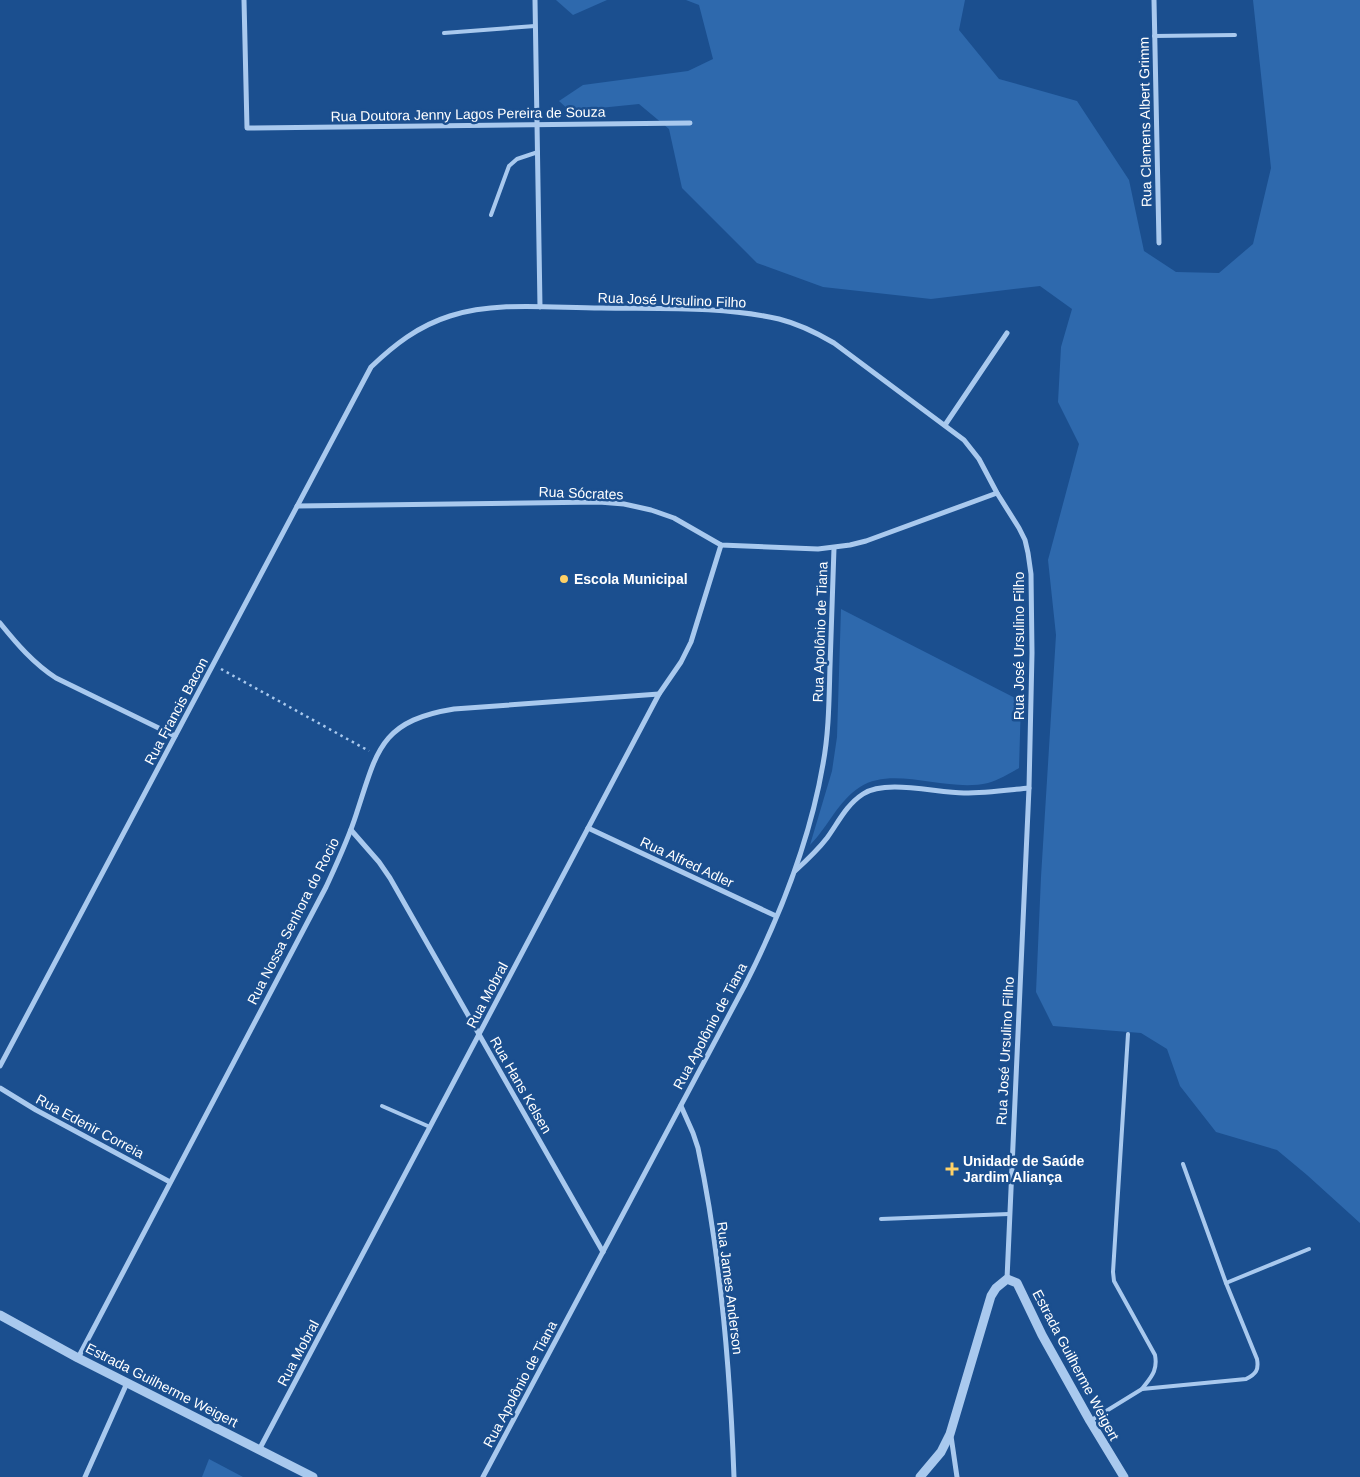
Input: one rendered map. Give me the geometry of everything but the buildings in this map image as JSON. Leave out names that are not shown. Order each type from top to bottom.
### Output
[{"type":"street","name":"Rua Doutora Jenny Lagos Pereira de Souza","points":[[244,0],[247,128],[690,123]]},
{"type":"street","points":[[535,0],[540,308]]},
{"type":"street","name":"Rua Clemens Albert Grimm","points":[[1154,0],[1159,244]]},
{"type":"street","name":"Rua José Ursulino Filho","points":[[371,367],[388,350],[408,335],[450,316],[490,308],[701,310],[754,314],[780,319],[818,334],[945,425],[973,449],[1025,540],[1031,574],[1032,653],[1029,788],[1007,1278]]},
{"type":"street","points":[[945,425],[1007,333]]},
{"type":"street","name":"Rua Francis Bacon","points":[[0,1066],[371,367]]},
{"type":"street","name":"Rua Sócrates","points":[[297,506],[599,502],[624,504],[651,510],[674,518],[721,545],[818,549],[834,548],[866,541],[997,493]]},
{"type":"street","name":"Rua Mobral","points":[[259,1450],[659,694],[691,642],[721,545]]},
{"type":"street","name":"Rua Apolônio de Tiana","points":[[483,1477],[749,978],[793,873],[817,798],[824,762],[829,698],[834,548]]},
{"type":"street","points":[[0,623],[40,668],[56,678],[175,736]]},
{"type":"street","name":"Rua Nossa Senhora do Rocio","points":[[78,1358],[326,887],[351,830],[376,755],[390,736],[402,726],[419,717],[438,711],[659,694]]},
{"type":"street","points":[[793,873],[816,850],[853,802],[872,789],[896,786],[939,792],[972,793],[1029,788]]},
{"type":"street","name":"Rua Alfred Adler","points":[[588,828],[776,916]]},
{"type":"street","name":"Rua Hans Kelsen","points":[[351,830],[379,862],[390,878],[603,1252]]},
{"type":"street","name":"Rua Edenir Correia","points":[[0,1088],[36,1110],[170,1182]]},
{"type":"street","name":"Rua James Anderson","points":[[681,1106],[698,1148],[715,1252],[728,1369],[734,1477]]},
{"type":"street","points":[[920,1477],[941,1452],[950,1434],[991,1296],[996,1288],[1007,1278]]},
{"type":"street","name":"Estrada Guilherme Weigert","points":[[1007,1278],[1017,1284],[1039,1329],[1090,1421],[1124,1477]]},
{"type":"street","name":"Estrada Guilherme Weigert","points":[[0,1315],[78,1358],[313,1477]]},
{"type":"street","points":[[85,1477],[127,1383]]},
{"type":"street","points":[[950,1434],[957,1477]]},
{"type":"lane","points":[[444,33],[535,26]]},
{"type":"lane","points":[[1154,36],[1235,35]]},
{"type":"lane","points":[[492,215],[509,166],[517,159],[538,152]]},
{"type":"lane","points":[[1090,1421],[1142,1390],[1154,1374],[1157,1364],[1155,1355],[1114,1281],[1113,1272],[1128,1034]]},
{"type":"lane","points":[[382,1106],[430,1127]]},
{"type":"lane","points":[[1142,1390],[1246,1379],[1255,1374],[1258,1367],[1257,1359],[1226,1283],[1183,1164]]},
{"type":"lane","points":[[881,1218],[1009,1214]]},
{"type":"lane","points":[[1226,1283],[1308,1249]]},
{"type":"path","points":[[213,665],[376,755]]},
{"type":"shaded area","points":[[556,0],[607,0],[573,15]]},
{"type":"shaded area","points":[[686,0],[965,0],[959,30],[999,79],[1077,101],[1129,180],[1144,251],[1176,272],[1219,273],[1253,244],[1271,168],[1253,0],[1360,0],[1360,1223],[1277,1150],[1216,1132],[1180,1086],[1167,1049],[1141,1033],[1053,1026],[1036,992],[1056,635],[1048,560],[1079,444],[1058,402],[1061,347],[1072,309],[1040,286],[931,299],[823,287],[757,263],[682,188],[669,129],[639,104],[570,111],[559,101],[583,85],[688,71],[713,59],[699,5]]},
{"type":"shaded area","points":[[841,609],[1021,701],[1019,768],[992,782],[972,785],[889,778],[874,781],[860,787],[845,799],[810,845],[832,771],[837,737]]},
{"type":"shaded area","points":[[209,1459],[243,1477],[202,1477]]},
{"type":"place","name":"Escola Municipal","points":[[564,579]]},
{"type":"place","name":"Unidade de Saúde Jardim Aliança","points":[[952,1169]]}]
